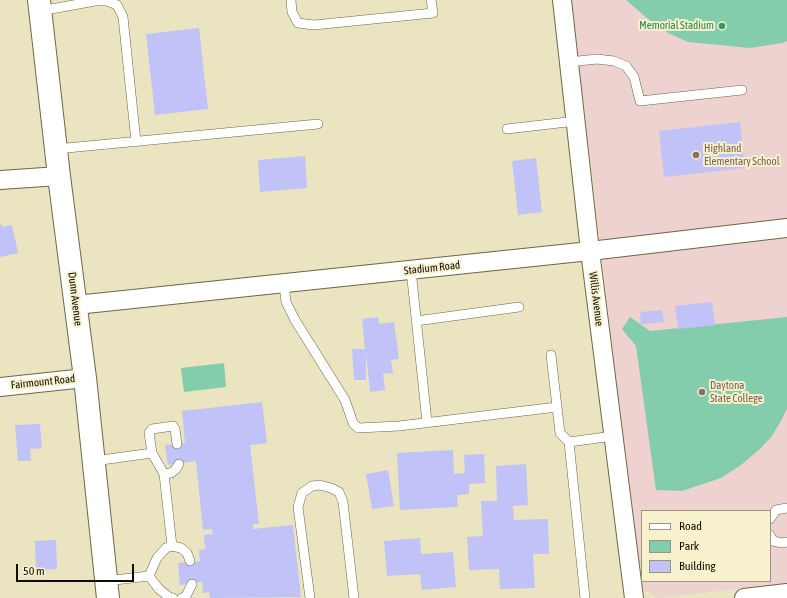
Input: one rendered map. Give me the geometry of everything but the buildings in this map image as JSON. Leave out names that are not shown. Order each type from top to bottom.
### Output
[{"type":"main road","name":"Dunn Avenue","points":[[40,5],[59,176],[85,378],[107,590]]},
{"type":"street","name":"Willis Avenue","points":[[562,0],[590,251],[634,598]]},
{"type":"street","points":[[0,180],[59,176]]},
{"type":"street","name":"Stadium Road","points":[[76,305],[590,251],[787,228]]},
{"type":"street","name":"Fairmount Road","points":[[0,387],[85,378]]},
{"type":"street","points":[[744,598],[787,593]]},
{"type":"lane","points":[[291,0],[292,12],[298,23],[314,25],[433,13],[431,0]]},
{"type":"lane","points":[[40,5],[108,1],[117,5],[123,17],[136,142]]},
{"type":"lane","points":[[569,62],[597,59],[614,61],[626,66],[634,77],[640,101],[742,90]]},
{"type":"lane","points":[[507,129],[576,122]]},
{"type":"lane","points":[[56,149],[318,124]]},
{"type":"lane","points":[[411,270],[427,422]]},
{"type":"lane","points":[[284,283],[286,302],[295,320],[345,400],[353,423],[358,428],[399,426],[557,407]]},
{"type":"lane","points":[[416,321],[519,307]]},
{"type":"lane","points":[[551,355],[560,432],[569,442],[585,598]]},
{"type":"lane","points":[[172,546],[164,474],[152,453],[149,433],[152,429],[173,426],[175,429],[177,444]]},
{"type":"lane","points":[[569,442],[613,436]]},
{"type":"lane","points":[[94,461],[152,453]]},
{"type":"lane","points":[[164,474],[171,473],[179,464]]},
{"type":"lane","points":[[310,598],[298,507],[302,493],[312,486],[320,485],[339,492],[343,502],[354,598]]},
{"type":"lane","points":[[771,518],[776,510],[787,508]]},
{"type":"lane","points":[[771,537],[773,541],[782,543],[787,542]]},
{"type":"lane","points":[[107,590],[149,576],[157,558],[166,548],[172,546],[181,548],[187,554],[190,561]]},
{"type":"lane","points":[[149,576],[159,589],[169,597],[173,598]]},
{"type":"lane","points":[[182,598],[186,596],[192,584]]},
{"type":"shaded area","name":"Daytona State College","points":[[571,0],[787,0],[787,583],[658,598],[647,592],[641,586],[636,577],[604,273]]},
{"type":"green space","name":"Memorial Stadium","points":[[626,0],[787,0],[787,41],[750,48],[688,42],[668,33]]},
{"type":"green space","points":[[630,317],[650,331],[787,317],[787,408],[772,436],[761,448],[741,465],[721,478],[682,491],[656,490],[636,346],[622,329]]},
{"type":"green space","points":[[224,363],[226,387],[184,392],[181,368]]},
{"type":"place","name":"Memorial Stadium","points":[[722,26]]},
{"type":"place","name":"Highland Elementary School","points":[[696,155]]},
{"type":"place","name":"Daytona State College","points":[[702,392]]}]
